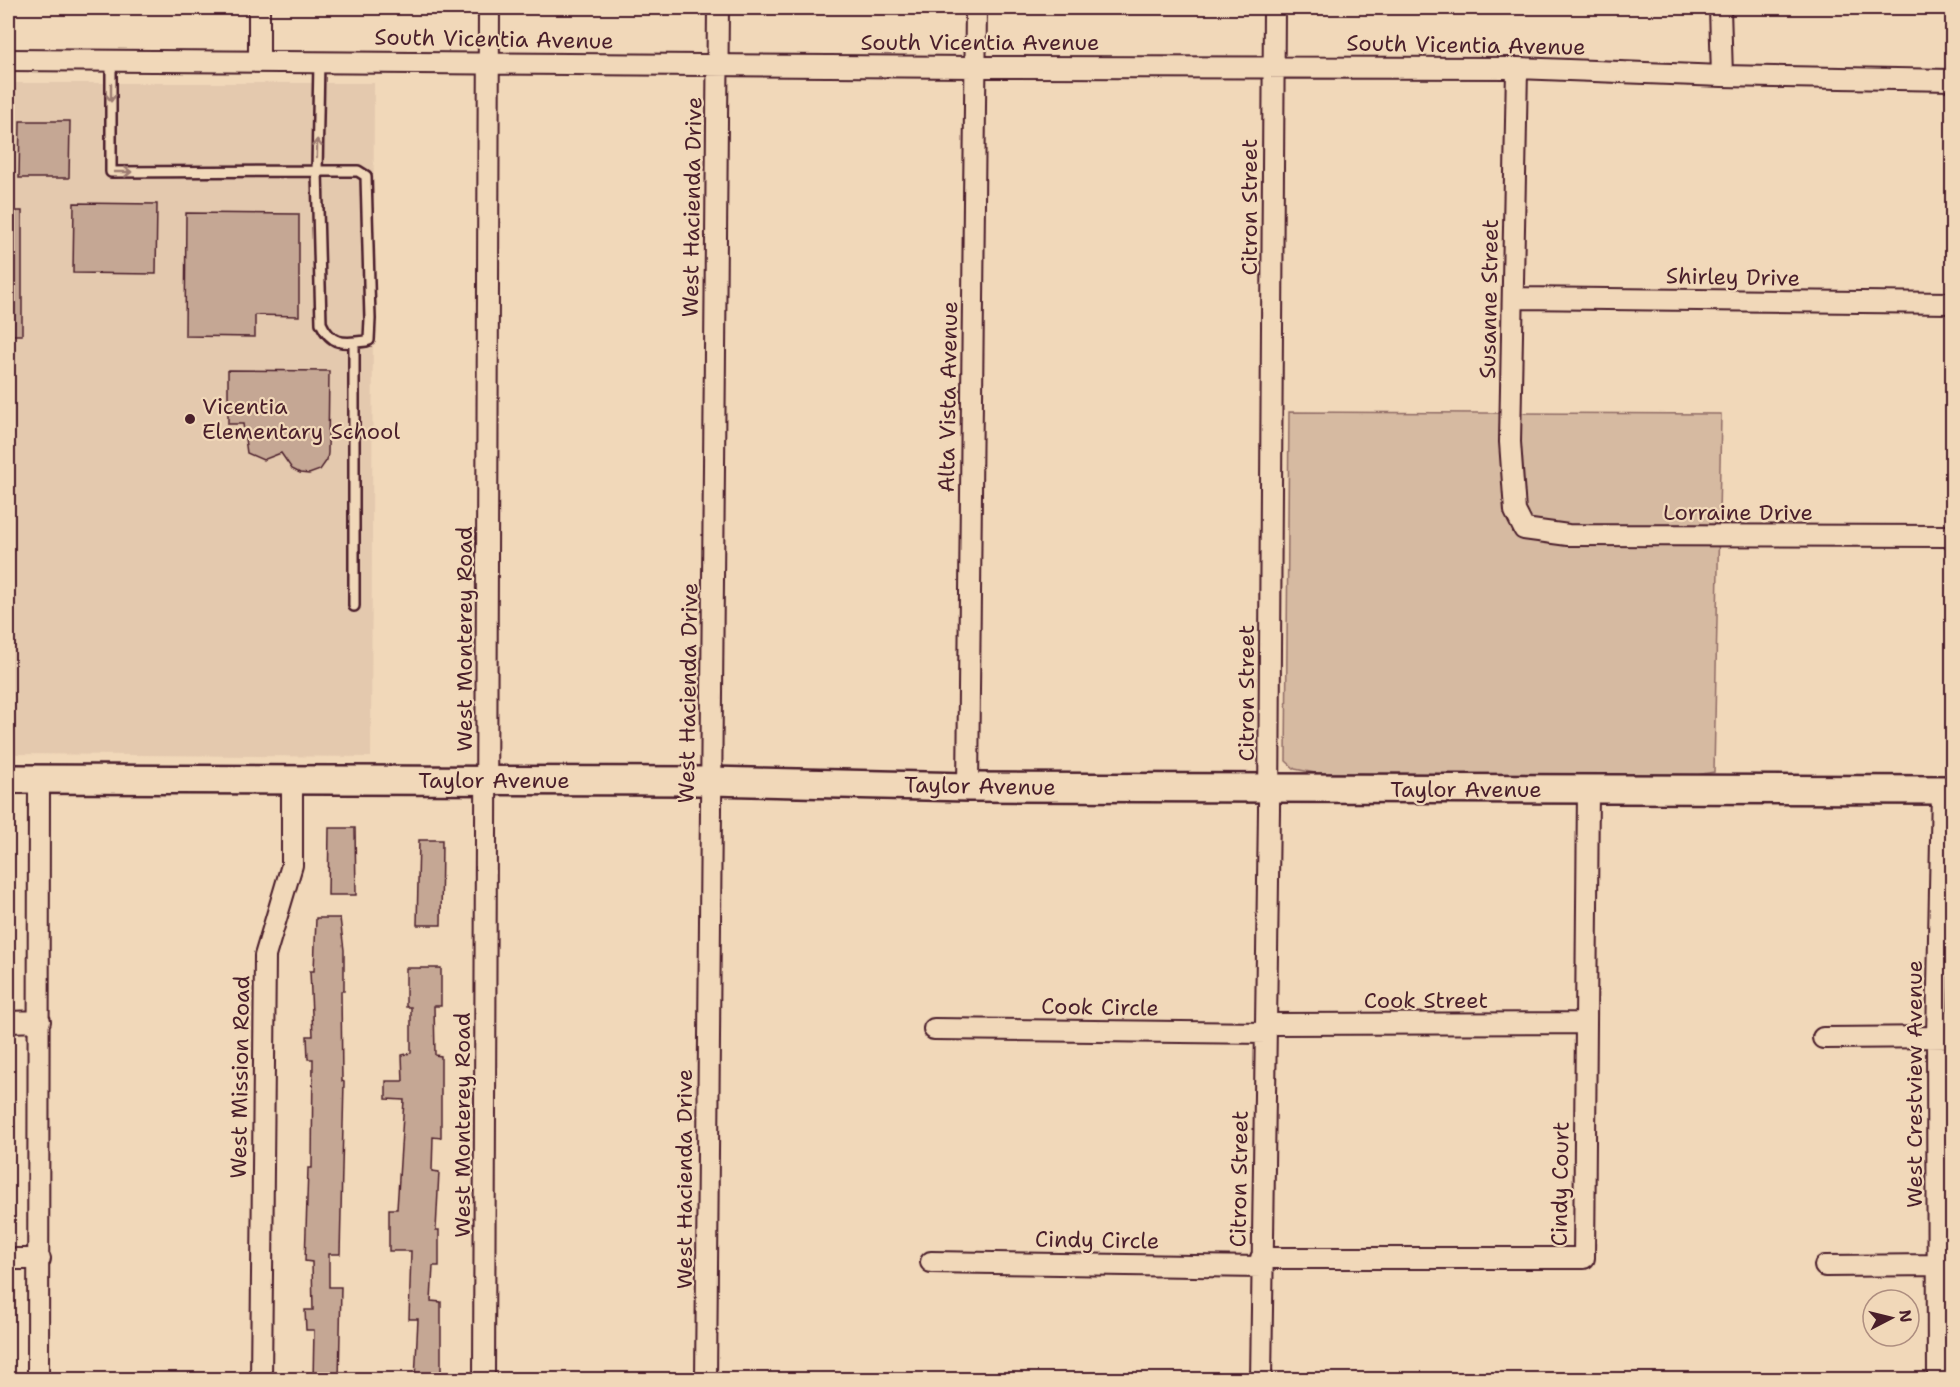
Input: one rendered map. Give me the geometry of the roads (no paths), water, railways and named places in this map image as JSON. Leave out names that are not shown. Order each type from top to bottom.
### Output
[{"type":"street","points":[[259,8],[259,61]]},
{"type":"street","name":"West Monterey Road","points":[[484,1380],[489,8]]},
{"type":"street","name":"West Hacienda Drive","points":[[706,1380],[718,8]]},
{"type":"street","name":"Alta Vista Avenue","points":[[968,787],[976,8]]},
{"type":"street","name":"Citron Street","points":[[1261,1380],[1269,789],[1274,8]]},
{"type":"street","points":[[1720,8],[1722,76]]},
{"type":"street","name":"South Vicentia Avenue","points":[[8,60],[975,67],[1517,68],[1722,76],[1953,80]]},
{"type":"street","name":"Susanne Street","points":[[1517,68],[1510,442],[1515,511],[1524,529]]},
{"type":"street","name":"Shirley Drive","points":[[1514,298],[1953,303]]},
{"type":"street","name":"Lorraine Drive","points":[[1524,529],[1568,535],[1953,536]]},
{"type":"street","name":"Taylor Avenue","points":[[8,779],[711,781],[968,787],[1269,789],[1947,790]]},
{"type":"street","points":[[38,1380],[39,779]]},
{"type":"street","name":"West Mission Road","points":[[261,1380],[265,956],[292,865],[292,780]]},
{"type":"street","name":"Cindy Court","points":[[1261,1263],[1584,1258],[1588,789]]},
{"type":"street","name":"West Crestview Avenue","points":[[1938,1380],[1947,790]]},
{"type":"street","points":[[8,1022],[40,1021]]},
{"type":"street","name":"Cook Street","points":[[1266,1029],[1586,1023]]},
{"type":"street","name":"Cook Circle","points":[[934,1029],[1266,1029]]},
{"type":"street","points":[[1823,1038],[1945,1037]]},
{"type":"street","points":[[8,1259],[40,1259]]},
{"type":"street","name":"Cindy Circle","points":[[932,1262],[1261,1263]]},
{"type":"street","points":[[1825,1266],[1938,1265]]},
{"type":"lane","points":[[111,61],[111,172],[317,171],[358,171],[366,176],[369,340],[339,342],[327,336],[321,322],[317,171],[319,61]]},
{"type":"lane","points":[[354,342],[354,606]]},
{"type":"place","name":"Vicentia Elementary School","points":[[190,419]]}]
